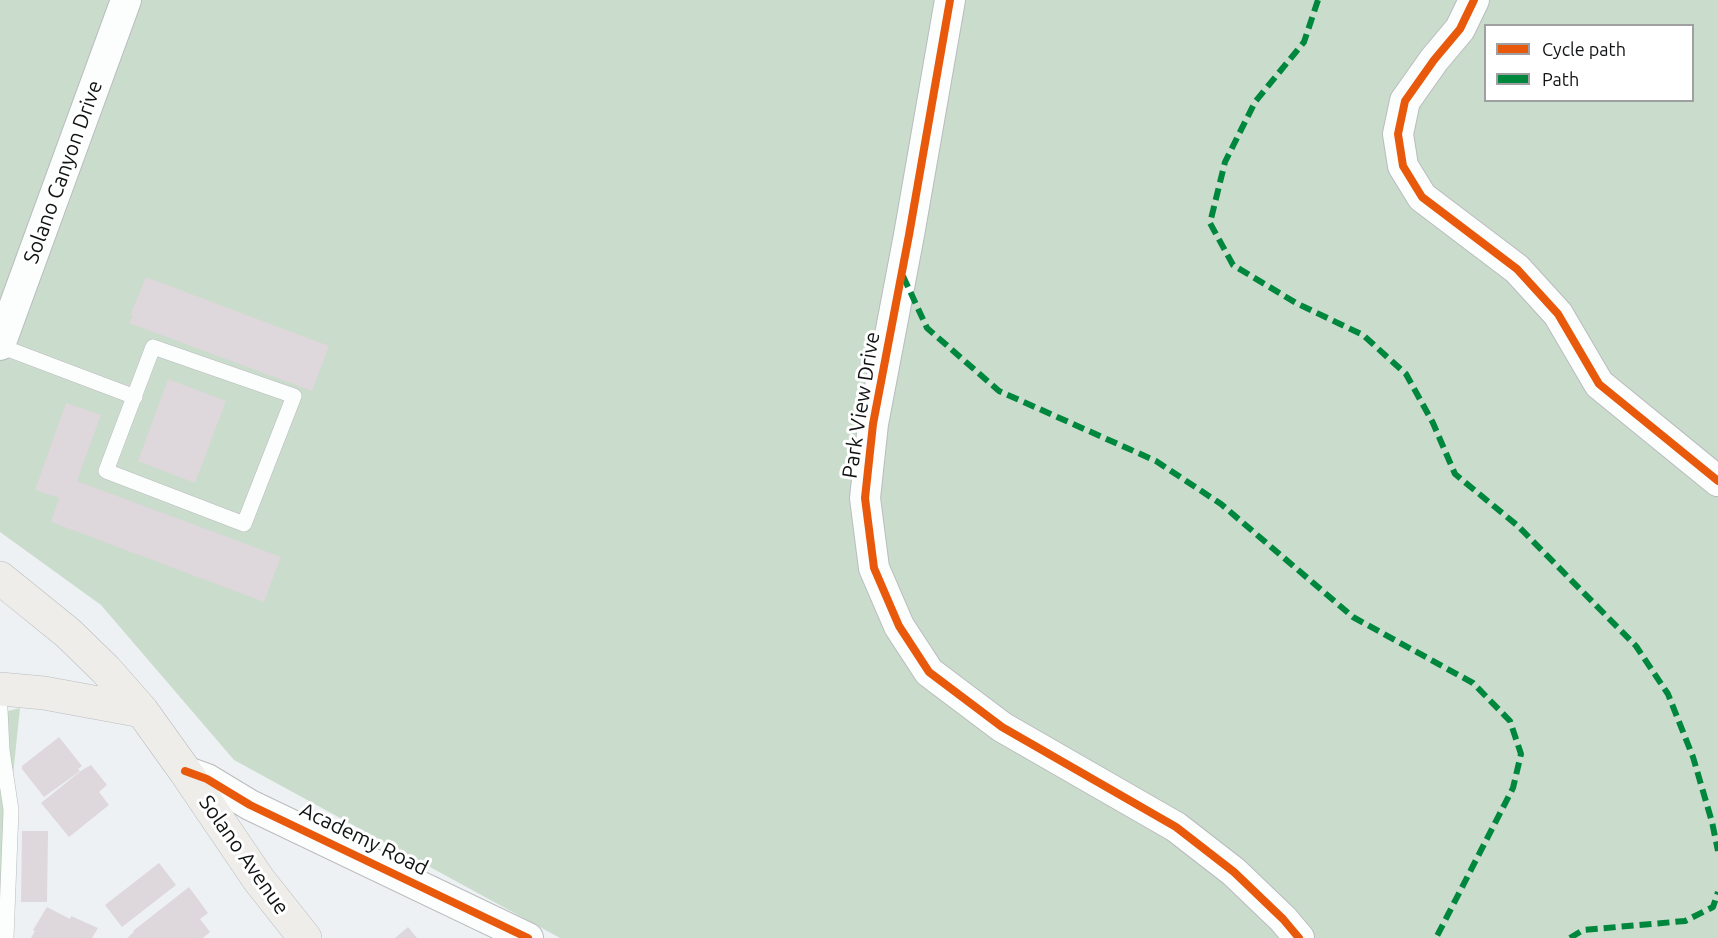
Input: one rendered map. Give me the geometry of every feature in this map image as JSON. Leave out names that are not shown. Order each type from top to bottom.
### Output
[{"type":"main road","points":[[0,578],[75,640],[106,670],[142,711],[185,771]]},
{"type":"main road","points":[[0,689],[44,693],[142,711]]},
{"type":"main road","name":"Solano Avenue","points":[[185,771],[259,880],[305,938]]},
{"type":"street","name":"Solano Canyon Drive","points":[[0,346],[126,0]]},
{"type":"street","name":"Park View Drive","points":[[950,0],[873,424],[865,498],[874,568],[899,626],[929,672],[1002,727],[1176,827],[1234,872],[1283,919],[1299,938]]},
{"type":"street","points":[[1474,0],[1460,29],[1434,60],[1406,101],[1398,134],[1403,166],[1422,197],[1516,269],[1558,314],[1599,384],[1718,481]]},
{"type":"street","name":"Academy Road","points":[[185,771],[207,779],[250,805],[528,938]]},
{"type":"lane","points":[[0,346],[135,397]]},
{"type":"lane","points":[[153,347],[294,396],[244,524],[106,471],[135,397],[153,347]]},
{"type":"lane","points":[[0,709],[2,750],[11,810],[6,938]]},
{"type":"green space","points":[[0,0],[1718,0],[1718,938],[560,938],[234,760],[101,605],[0,532]]},
{"type":"green space","points":[[20,708],[0,901],[0,713]]},
{"type":"building","points":[[146,277],[329,346],[312,391],[129,323],[133,316],[130,315]]},
{"type":"building","points":[[168,379],[226,401],[195,483],[138,461]]},
{"type":"building","points":[[66,403],[101,415],[77,481],[281,557],[264,602],[51,522],[59,498],[35,490]]},
{"type":"building","points":[[59,737],[82,766],[78,769],[80,771],[44,797],[22,766]]},
{"type":"building","points":[[91,765],[107,785],[99,792],[109,805],[69,837],[41,803]]},
{"type":"building","points":[[22,831],[48,831],[47,902],[21,902]]},
{"type":"building","points":[[159,863],[176,885],[122,927],[105,905]]},
{"type":"building","points":[[189,887],[208,913],[200,919],[210,932],[203,938],[127,938],[133,931]]},
{"type":"building","points":[[47,907],[70,919],[71,916],[98,928],[92,938],[31,938],[35,931],[33,930]]},
{"type":"building","points":[[408,927],[417,938],[395,938]]},
{"type":"marked path","points":[[1318,0],[1304,42],[1255,102],[1225,162],[1210,223],[1233,265],[1296,303],[1363,335],[1406,374],[1433,423],[1455,474],[1518,526],[1636,646],[1668,694],[1693,757],[1718,851]]},
{"type":"marked path","points":[[903,276],[927,328],[999,391],[1156,461],[1221,504],[1353,617],[1473,683],[1510,721],[1521,754],[1513,788],[1436,938]]},
{"type":"marked path","points":[[1570,938],[1583,930],[1685,921],[1713,907],[1718,892]]},
{"type":"cycle path","points":[[950,0],[873,424],[865,498],[874,568],[899,626],[929,672],[1002,727],[1176,827],[1234,872],[1283,919],[1299,938]]},
{"type":"cycle path","points":[[1474,0],[1460,29],[1434,60],[1405,101],[1398,134],[1403,166],[1422,197],[1517,269],[1558,314],[1599,384],[1718,481]]},
{"type":"cycle path","points":[[185,771],[207,779],[250,805],[528,938]]}]
